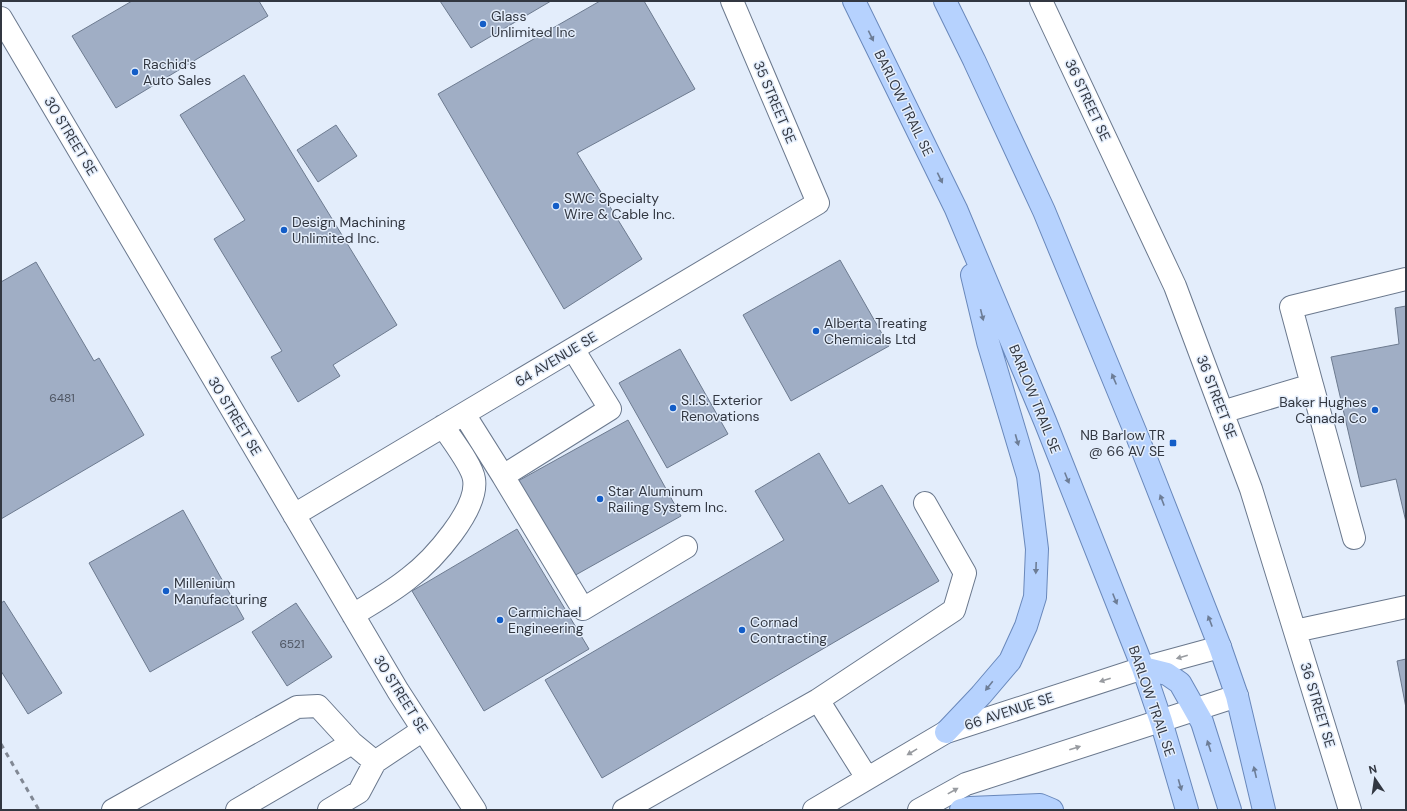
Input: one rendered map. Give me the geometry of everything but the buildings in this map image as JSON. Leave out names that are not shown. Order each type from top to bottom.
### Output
[{"type":"main road","name":"BARLOW TRAIL SE","points":[[854,1],[956,209],[1045,420],[1143,668],[1161,721],[1187,810]]},
{"type":"main road","points":[[945,1],[1044,211],[1137,436],[1220,647],[1237,696],[1264,810]]},
{"type":"main road","points":[[946,732],[982,695],[1010,661],[1026,626],[1035,597],[1037,549],[1028,476],[988,342],[956,209]]},
{"type":"main road","points":[[1143,668],[1167,674],[1180,683],[1202,722],[1230,810]]},
{"type":"main road","points":[[961,810],[970,808],[1040,805],[1052,810]]},
{"type":"street","name":"35 STREET SE","points":[[732,1],[818,203]]},
{"type":"street","name":"36 STREET SE","points":[[1041,1],[1175,286],[1251,489],[1350,810]]},
{"type":"street","name":"30 STREET SE","points":[[1,18],[398,691],[475,810]]},
{"type":"street","name":"64 AVENUE SE","points":[[294,515],[818,203]]},
{"type":"street","points":[[1354,538],[1291,307],[1406,279]]},
{"type":"street","points":[[503,476],[610,409],[573,349]]},
{"type":"street","points":[[1222,412],[1312,385]]},
{"type":"street","points":[[464,414],[583,609],[686,547]]},
{"type":"street","points":[[353,615],[410,578],[429,560],[457,528],[468,509],[475,489],[474,477],[443,426]]},
{"type":"street","points":[[624,810],[818,700],[954,610],[965,573],[924,503]]},
{"type":"street","points":[[1295,632],[1406,607]]},
{"type":"street","name":"66 AVENUE SE","points":[[814,810],[946,732],[1143,668],[1220,647]]},
{"type":"street","points":[[919,810],[966,784],[1237,696]]},
{"type":"street","points":[[818,700],[867,778]]},
{"type":"street","points":[[114,810],[297,708],[318,706],[352,743],[375,762]]},
{"type":"street","points":[[329,810],[359,792],[375,762],[423,730]]},
{"type":"street","points":[[237,810],[352,743]]},
{"type":"railway","points":[[1,744],[39,810]]},
{"type":"place","name":"Glass Unlimited Inc","points":[[483,24]]},
{"type":"place","name":"Rachid's Auto Sales","points":[[135,72]]},
{"type":"place","name":"SWC Specialty Wire & Cable Inc.","points":[[556,206]]},
{"type":"place","name":"Design Machining Unlimited Inc.","points":[[284,230]]},
{"type":"place","name":"Alberta Treating Chemicals Ltd","points":[[816,331]]},
{"type":"place","name":"S.I.S. Exterior Renovations","points":[[673,408]]},
{"type":"place","name":"Baker Hughes Canada Co","points":[[1375,410]]},
{"type":"place","name":"NB Barlow TR @ 66 AV SE","points":[[1173,443]]},
{"type":"place","name":"Star Aluminum Railing System Inc.","points":[[600,499]]},
{"type":"place","name":"Millenium Manufacturing","points":[[166,591]]},
{"type":"place","name":"Carmichael Engineering","points":[[500,620]]},
{"type":"place","name":"Cornad Contracting","points":[[742,630]]}]
